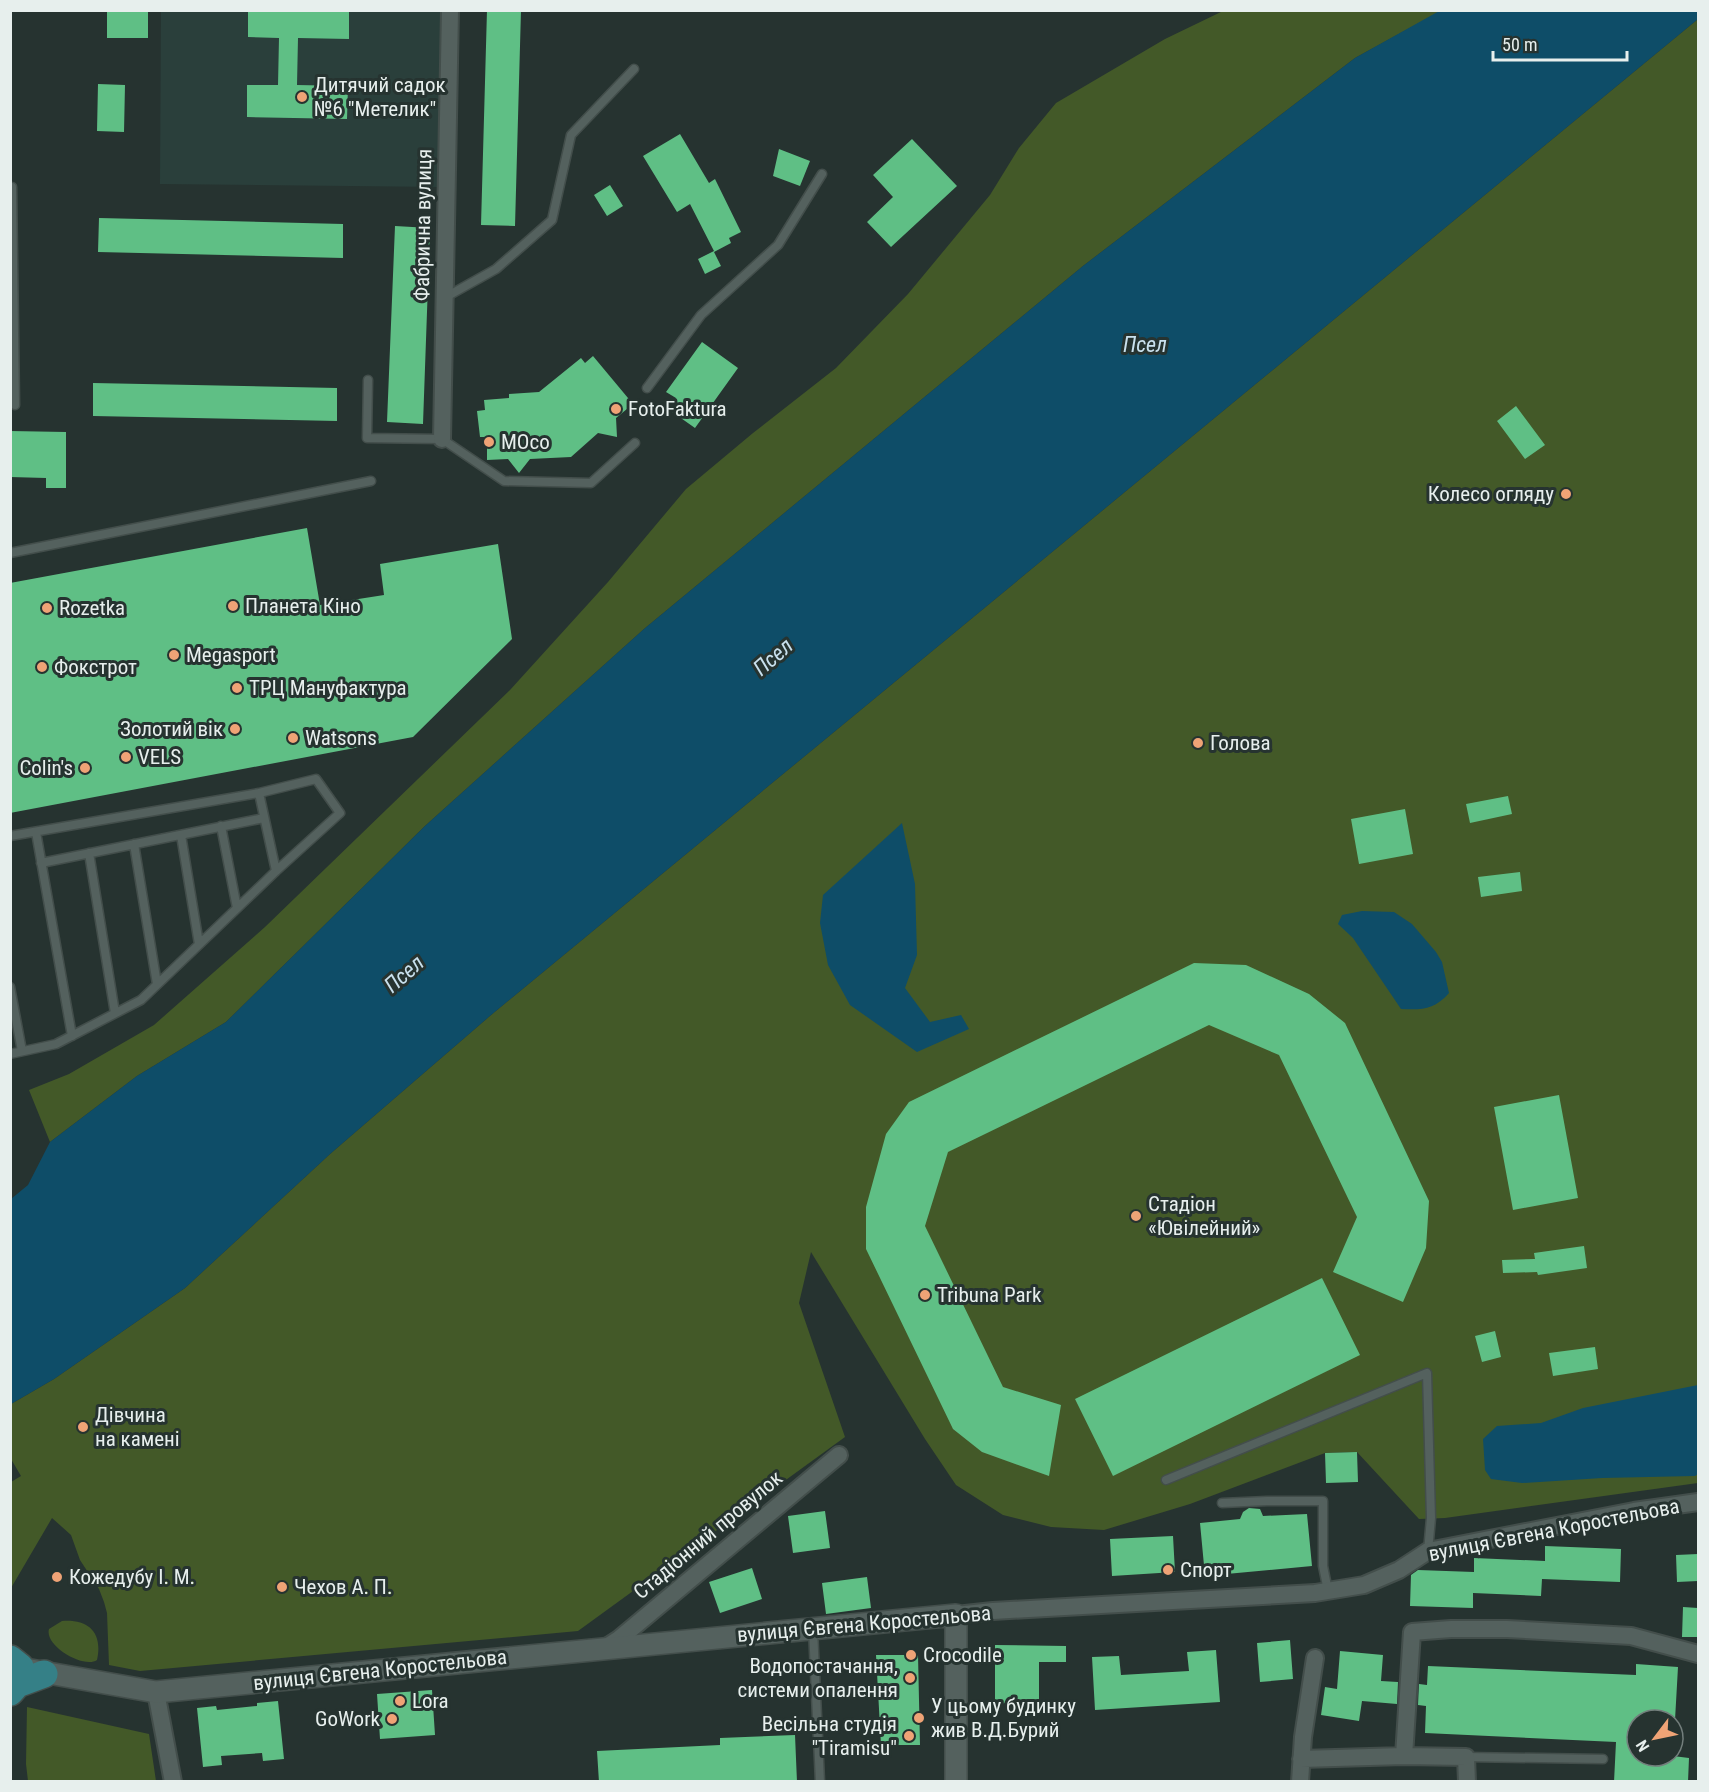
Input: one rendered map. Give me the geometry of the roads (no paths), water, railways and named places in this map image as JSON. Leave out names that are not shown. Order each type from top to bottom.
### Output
[{"type":"street","name":"Фабрична вулиця","points":[[442,439],[450,10]]},
{"type":"street","name":"Стадіонний провулок","points":[[605,1648],[620,1639],[839,1455]]},
{"type":"street","name":"вулиця Євгена Коростельова","points":[[18,1670],[156,1692],[993,1611],[1315,1593],[1364,1586],[1399,1570],[1428,1551],[1634,1511],[1698,1502]]},
{"type":"street","points":[[956,1615],[956,1782]]},
{"type":"street","points":[[1404,1756],[1412,1632],[1507,1629],[1631,1636],[1698,1654]]},
{"type":"street","points":[[1300,1782],[1303,1737],[1315,1658]]},
{"type":"street","points":[[156,1692],[173,1782]]},
{"type":"street","points":[[1301,1759],[1466,1757],[1467,1782]]},
{"type":"lane","points":[[444,298],[496,269],[552,220],[571,135],[634,69]]},
{"type":"lane","points":[[647,388],[701,315],[778,245],[822,174]]},
{"type":"lane","points":[[12,186],[15,405]]},
{"type":"lane","points":[[368,380],[367,438],[442,439],[504,481],[591,483],[635,443]]},
{"type":"lane","points":[[10,553],[371,481]]},
{"type":"lane","points":[[10,836],[259,793],[316,779],[340,813],[141,1000],[56,1044],[10,1054]]},
{"type":"lane","points":[[259,793],[276,871]]},
{"type":"lane","points":[[41,863],[264,818]]},
{"type":"lane","points":[[221,826],[237,908]]},
{"type":"lane","points":[[36,832],[72,1036]]},
{"type":"lane","points":[[181,834],[199,945]]},
{"type":"lane","points":[[134,844],[157,984]]},
{"type":"lane","points":[[89,853],[115,1013]]},
{"type":"lane","points":[[10,987],[22,1051]]},
{"type":"lane","points":[[1166,1480],[1426,1373],[1431,1518],[1428,1551]]},
{"type":"lane","points":[[1222,1503],[1323,1501],[1323,1566],[1328,1591]]},
{"type":"lane","points":[[813,1629],[820,1782]]},
{"type":"lane","points":[[1466,1757],[1603,1759]]},
{"type":"water","name":"Псел","points":[[1441,10],[1698,10],[1698,19],[491,1015],[330,1154],[185,1288],[54,1379],[11,1404],[11,1199],[28,1185],[50,1142],[137,1076],[226,1022],[425,826],[644,629],[1083,266],[1355,58]]},
{"type":"water","points":[[902,823],[915,884],[917,955],[905,988],[930,1022],[961,1015],[969,1029],[917,1052],[850,1005],[828,965],[820,923],[823,895]]},
{"type":"water","points":[[1362,911],[1394,912],[1412,924],[1442,962],[1449,993],[1443,999],[1427,1008],[1401,1009],[1353,938],[1338,924],[1342,915]]},
{"type":"water","points":[[1698,1385],[1698,1474],[1695,1476],[1522,1483],[1491,1479],[1485,1470],[1483,1439],[1497,1426],[1541,1423],[1583,1408]]},
{"type":"place","name":"Дитячий садок №6 \"Метелик\"","points":[[302,97]]},
{"type":"place","name":"FotoFaktura","points":[[616,409]]},
{"type":"place","name":"MOco","points":[[489,442]]},
{"type":"place","name":"Колесо огляду","points":[[1566,494]]},
{"type":"place","name":"Планета Кіно","points":[[233,606]]},
{"type":"place","name":"Rozetka","points":[[47,608]]},
{"type":"place","name":"Megasport","points":[[174,655]]},
{"type":"place","name":"Фокстрот","points":[[42,667]]},
{"type":"place","name":"ТРЦ Мануфактура","points":[[237,688]]},
{"type":"place","name":"Золотий вік","points":[[235,729]]},
{"type":"place","name":"Watsons","points":[[293,738]]},
{"type":"place","name":"Голова","points":[[1198,743]]},
{"type":"place","name":"VELS","points":[[126,757]]},
{"type":"place","name":"Colin's","points":[[85,768]]},
{"type":"place","name":"Стадіон «Ювілейний»","points":[[1136,1216]]},
{"type":"place","name":"Tribuna Park","points":[[925,1295]]},
{"type":"place","name":"Дівчина на камені","points":[[83,1427]]},
{"type":"place","name":"Спорт","points":[[1168,1570]]},
{"type":"place","name":"Кожедубу І. М.","points":[[57,1577]]},
{"type":"place","name":"Чехов А. П.","points":[[282,1587]]},
{"type":"place","name":"Crocodile","points":[[911,1655]]},
{"type":"place","name":"Водопостачання, системи опалення","points":[[910,1678]]},
{"type":"place","name":"Lora","points":[[400,1701]]},
{"type":"place","name":"У цьому будинку жив В.Д.Бурий","points":[[919,1718]]},
{"type":"place","name":"GoWork","points":[[392,1719]]},
{"type":"place","name":"Весільна студія \"Tiramisu\"","points":[[909,1736]]}]
